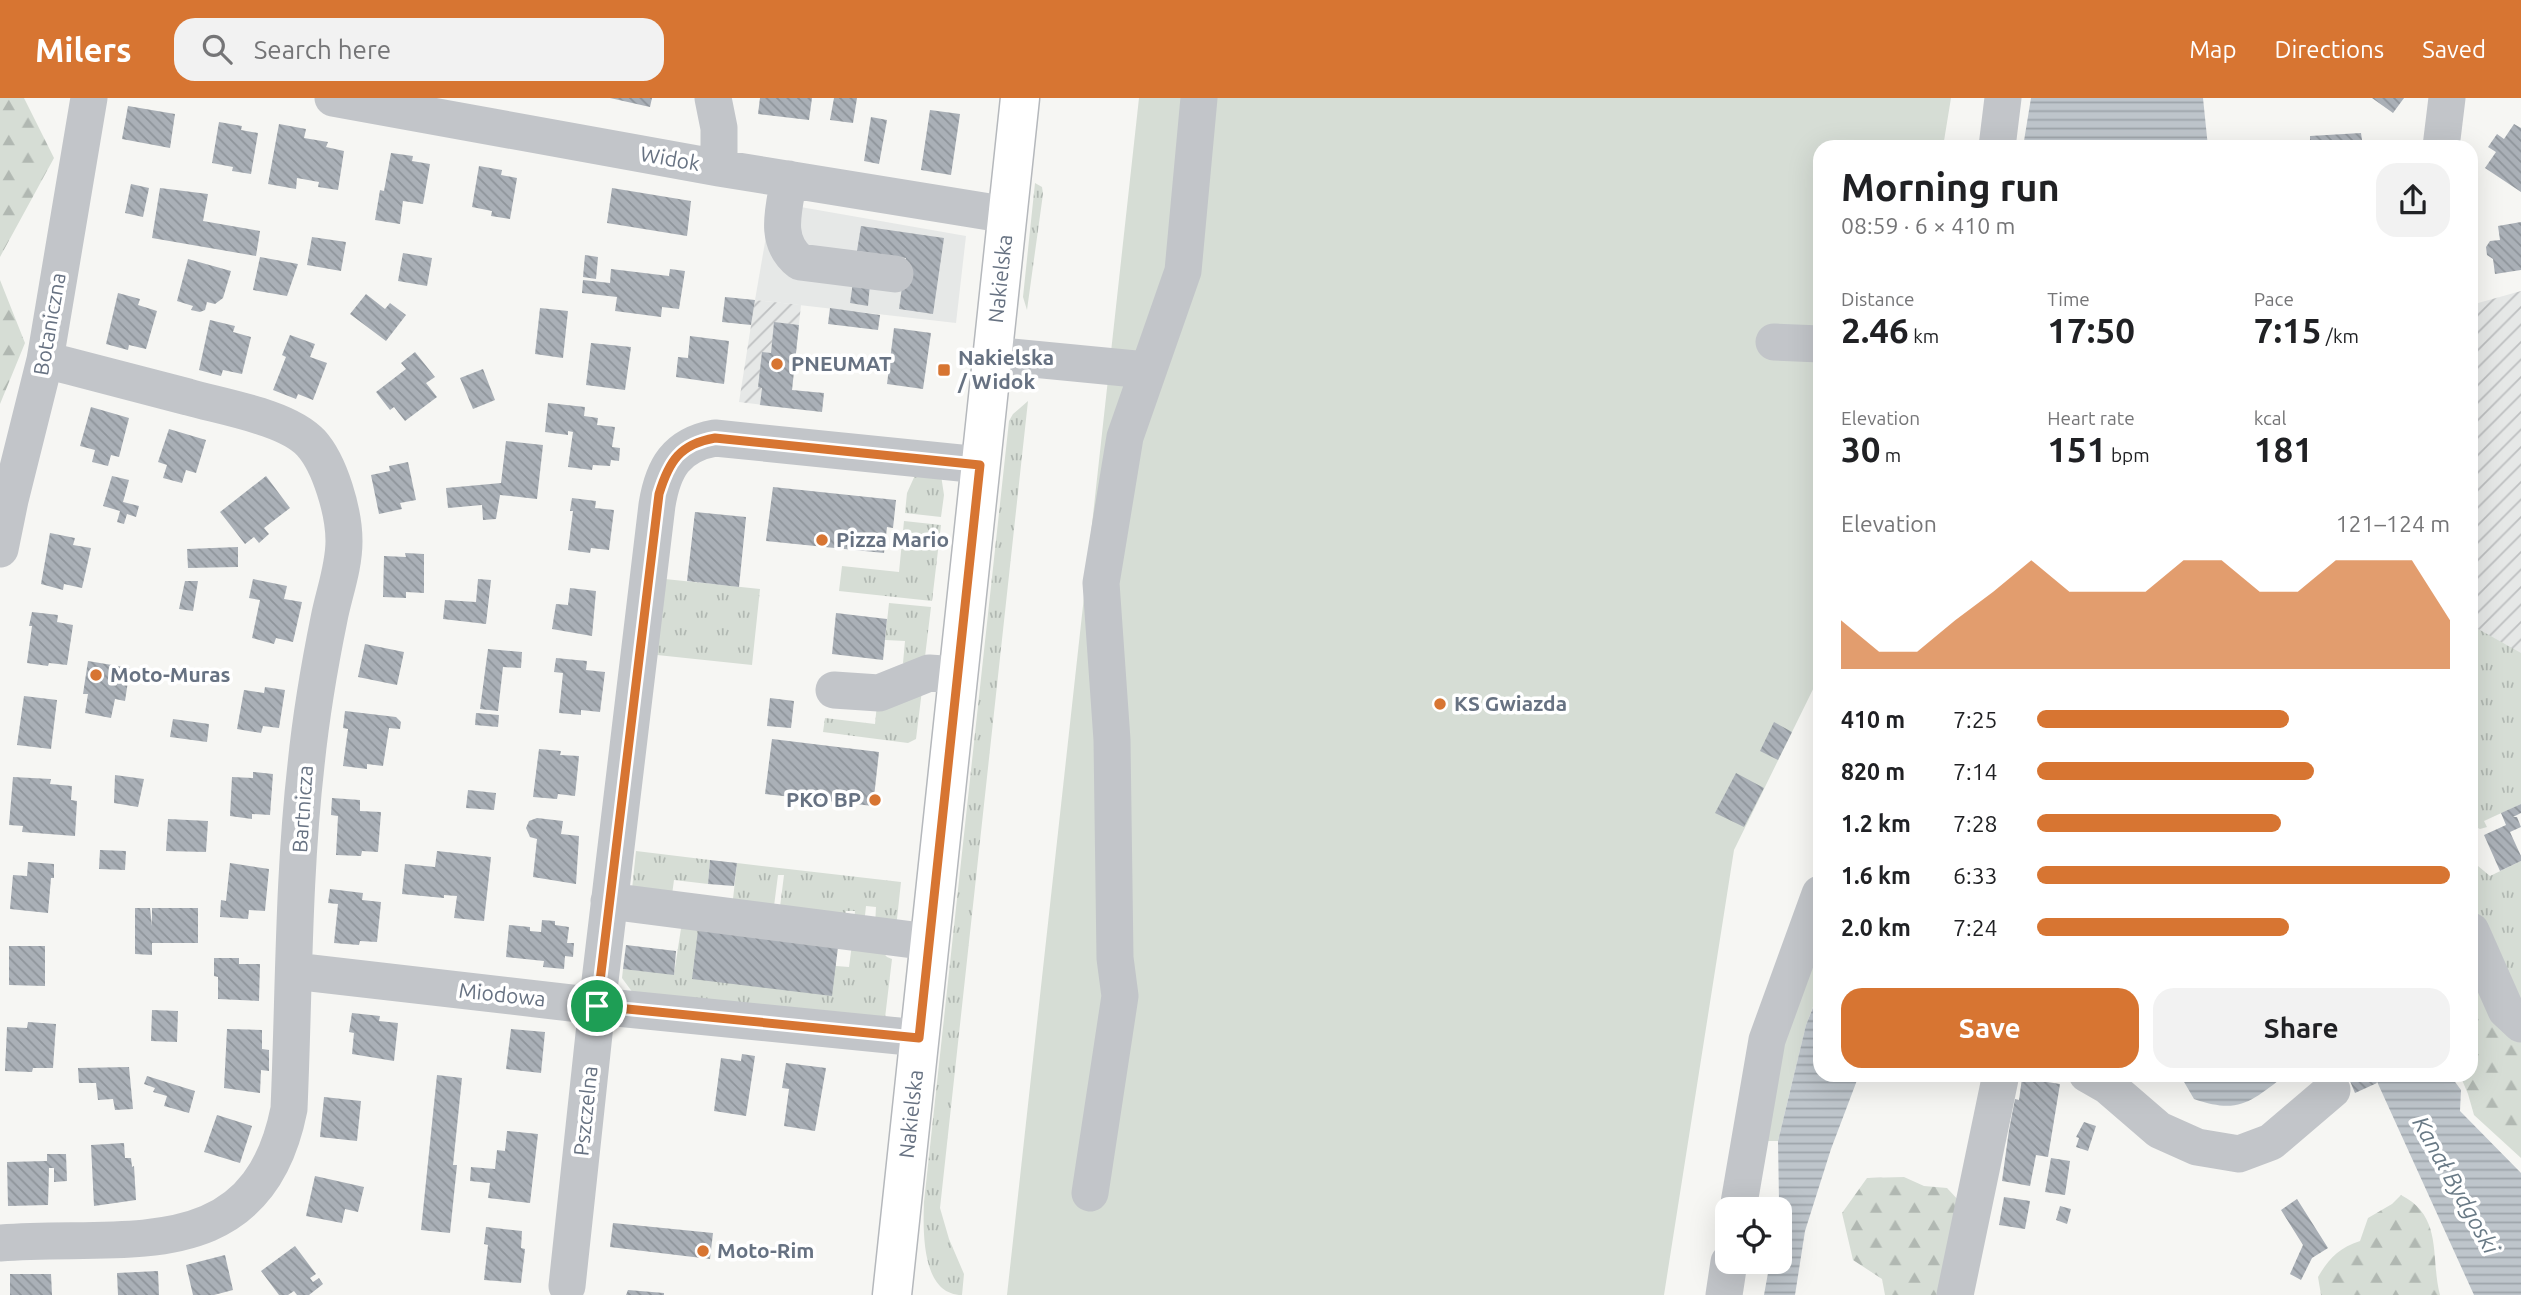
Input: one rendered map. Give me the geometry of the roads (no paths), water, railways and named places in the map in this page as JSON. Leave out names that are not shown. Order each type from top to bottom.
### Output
[{"type":"main road","name":"Nakielska","points":[[892,1295],[1020,98]]},
{"type":"street","name":"Botaniczna","points":[[0,549],[45,360],[89,98]]},
{"type":"street","name":"Widok","points":[[333,98],[1008,215]]},
{"type":"street","points":[[713,98],[719,128],[719,167]]},
{"type":"street","points":[[1090,1193],[1120,996],[1115,958],[1112,740],[1101,583],[1125,437],[1146,370],[1183,271],[1199,98]]},
{"type":"street","points":[[1998,140],[2003,98]]},
{"type":"street","points":[[2442,140],[2447,98]]},
{"type":"street","points":[[789,179],[782,230],[784,243],[791,255],[800,262],[895,274]]},
{"type":"street","points":[[1774,342],[1813,344]]},
{"type":"street","points":[[992,355],[1146,370]]},
{"type":"street","name":"Bartnicza","points":[[0,1243],[162,1236],[203,1226],[232,1212],[248,1198],[272,1163],[284,1137],[289,1109],[305,767],[318,672],[344,554],[340,510],[326,466],[310,442],[299,432],[284,425],[45,360]]},
{"type":"street","name":"Pszczelna","points":[[567,1286],[609,901],[657,505],[663,482],[679,453],[703,440],[732,438],[980,465]]},
{"type":"street","points":[[834,690],[879,693],[929,673],[957,675]]},
{"type":"street","points":[[609,901],[929,942]]},
{"type":"street","points":[[1740,1197],[1767,1040],[1813,913]]},
{"type":"street","points":[[2478,947],[2506,1010],[2521,1024]]},
{"type":"street","name":"Miodowa","points":[[294,971],[597,1006],[919,1038]]},
{"type":"street","points":[[1955,1295],[1999,1082]]},
{"type":"street","points":[[2101,1082],[2159,1130],[2197,1147],[2239,1154],[2271,1142],[2332,1090]]},
{"type":"street","points":[[1724,1295],[1727,1274]]},
{"type":"water","points":[[2031,98],[2203,98],[2207,140],[2024,140]]},
{"type":"water","points":[[1813,1008],[1813,1082],[1856,1082],[1831,1149],[1805,1231],[1795,1295],[1764,1295],[1768,1274],[1792,1274],[1792,1197],[1779,1197],[1778,1141],[1806,1025]]},
{"type":"water","points":[[2184,1082],[2277,1082],[2244,1103],[2223,1106],[2194,1099]]},
{"type":"water","name":"Kanał Bydgoski","points":[[2377,1082],[2455,1082],[2461,1090],[2460,1111],[2521,1173],[2521,1295],[2474,1295]]},
{"type":"place","name":"PNEUMAT","points":[[777,364]]},
{"type":"place","name":"Nakielska / Widok","points":[[944,370]]},
{"type":"place","name":"Pizza Mario","points":[[822,540]]},
{"type":"place","name":"Moto-Muras","points":[[96,675]]},
{"type":"place","name":"KS Gwiazda","points":[[1440,704]]},
{"type":"place","name":"PKO BP","points":[[875,800]]},
{"type":"place","name":"Moto-Rim","points":[[703,1251]]}]
